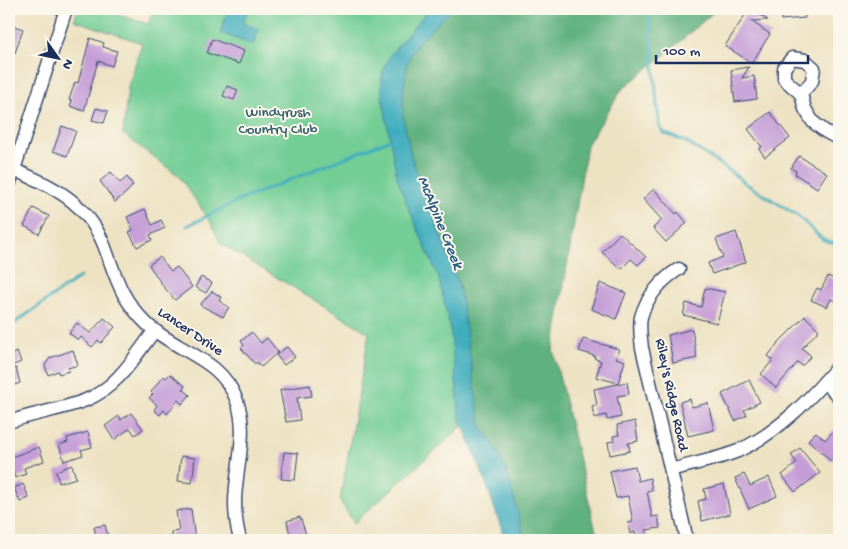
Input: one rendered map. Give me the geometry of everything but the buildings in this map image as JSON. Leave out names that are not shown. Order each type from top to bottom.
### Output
[{"type":"street","points":[[9,185],[66,9]]},
{"type":"street","points":[[801,94],[804,109],[813,122],[839,139]]},
{"type":"street","name":"Lancer Drive","points":[[14,170],[51,186],[74,202],[96,229],[120,290],[134,310],[155,330],[216,368],[226,379],[233,392],[242,422],[235,501],[236,522],[240,540]]},
{"type":"street","name":"Riley's Ridge Road","points":[[679,269],[657,288],[641,318],[642,348],[687,540]]},
{"type":"street","points":[[9,422],[36,413],[68,406],[97,394],[120,376],[155,330]]},
{"type":"street","points":[[671,470],[736,452],[761,438],[780,426],[839,365]]},
{"type":"street","points":[[824,382],[839,397]]},
{"type":"green space","name":"Windyrush Country Club","points":[[78,9],[99,9],[148,24],[154,9],[436,9],[443,274],[469,420],[354,523],[340,501],[369,333],[221,244],[210,221],[179,176],[123,134],[128,87],[142,43],[74,20]]},
{"type":"green space","points":[[436,9],[717,9],[622,89],[587,145],[553,350],[598,540],[515,540],[469,420],[443,274],[418,218],[394,68]]},
{"type":"water","points":[[215,9],[248,9],[243,23],[259,29],[253,45],[220,33],[227,13]]},
{"type":"water","points":[[429,9],[452,9],[417,43],[407,63],[403,94],[403,117],[412,159],[459,285],[481,428],[490,439],[504,466],[525,540],[505,540],[485,480],[460,418],[450,327],[439,279],[397,178],[382,95],[382,77],[384,67],[391,54]]},
{"type":"waterway","points":[[649,9],[657,104],[660,127],[664,133],[686,142],[748,185],[798,216],[822,239],[839,244]]},
{"type":"waterway","points":[[187,226],[238,201],[391,139]]},
{"type":"waterway","points":[[9,327],[80,277]]},
{"type":"water label","name":"McAlpine Creek","points":[[439,223]]}]
